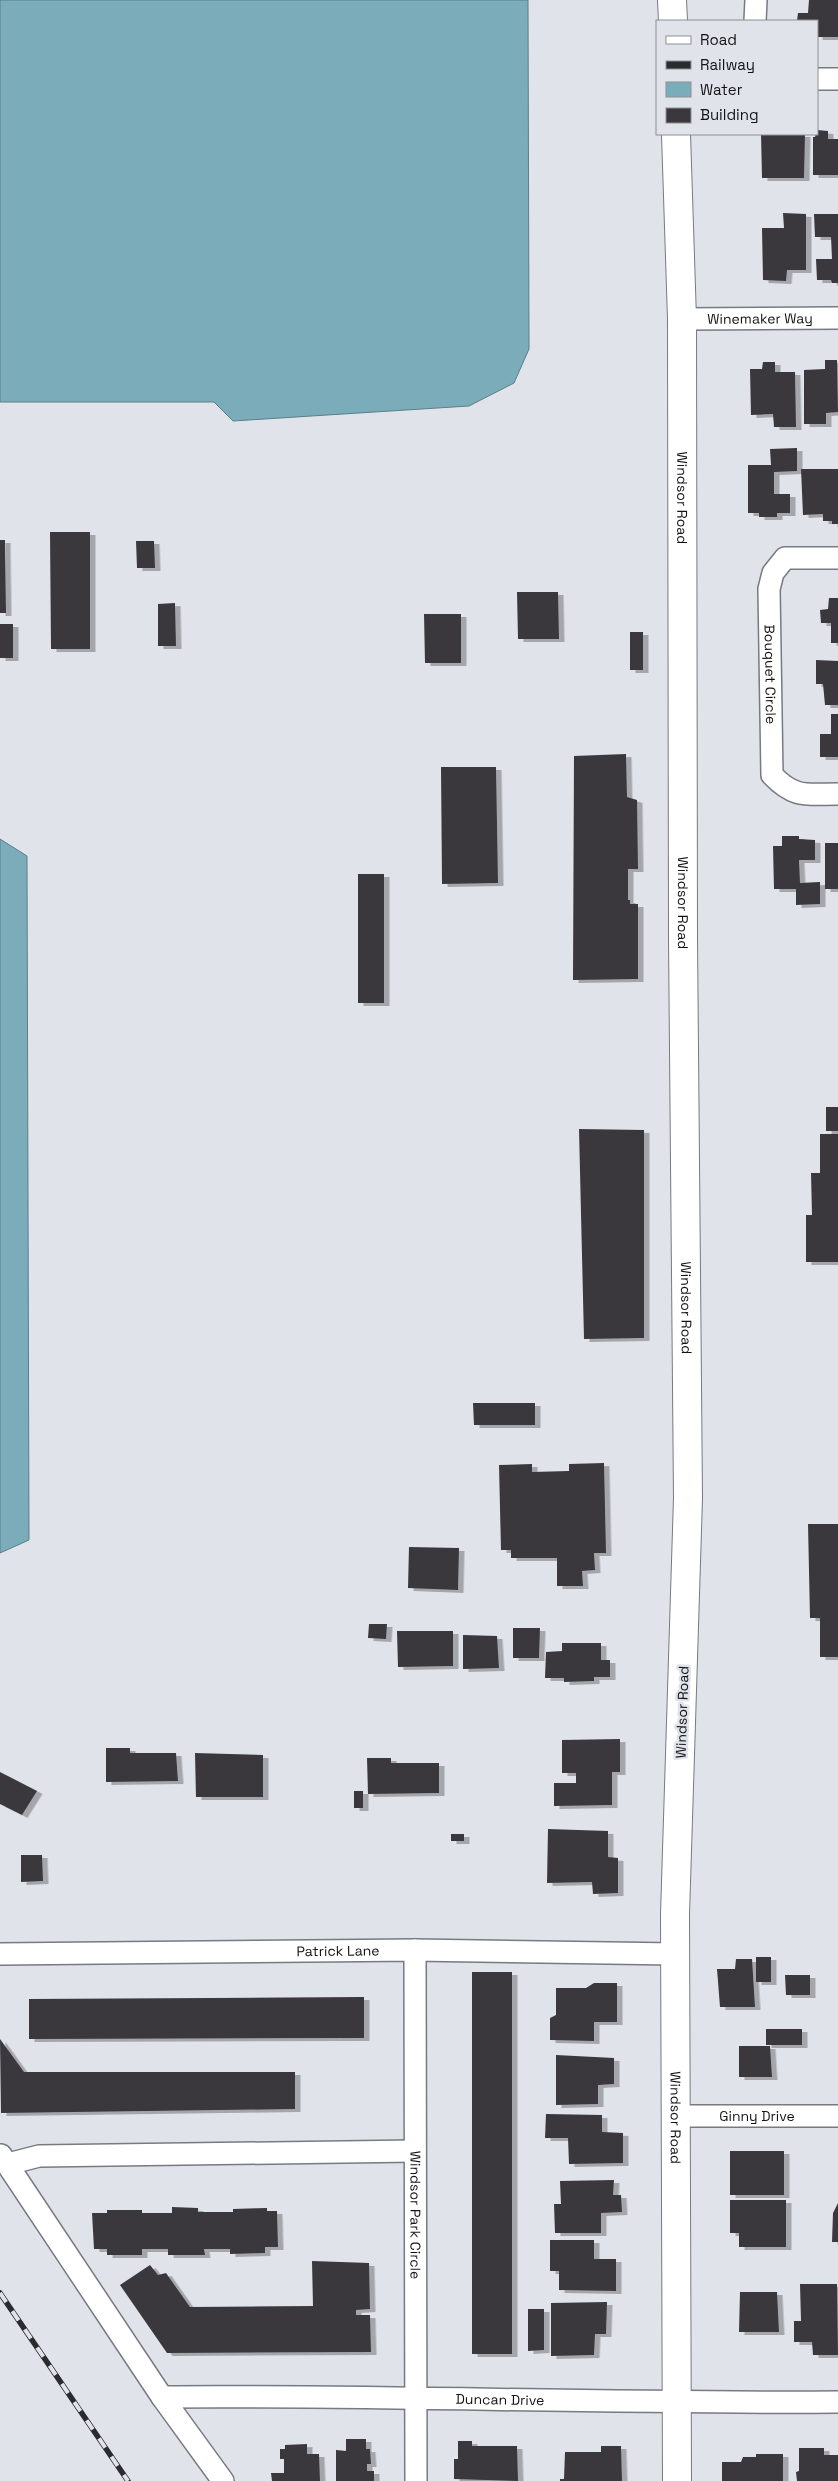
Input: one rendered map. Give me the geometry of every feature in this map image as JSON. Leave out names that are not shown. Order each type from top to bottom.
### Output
[{"type":"main road","points":[[672,0],[673,20]]},
{"type":"main road","name":"Windsor Road","points":[[676,135],[682,319],[683,938],[688,1498],[675,1954],[677,2116],[676,2481]]},
{"type":"street","points":[[755,20],[756,0]]},
{"type":"street","points":[[818,79],[838,79]]},
{"type":"street","name":"Winemaker Way","points":[[682,319],[838,318]]},
{"type":"street","name":"Bouquet Circle","points":[[838,558],[785,558],[773,573],[769,589],[772,775],[785,788],[799,794],[838,794]]},
{"type":"street","name":"Patrick Lane","points":[[0,1954],[415,1950],[675,1954]]},
{"type":"street","name":"Windsor Park Circle","points":[[415,1950],[416,2481]]},
{"type":"street","name":"Ginny Drive","points":[[677,2116],[838,2116]]},
{"type":"street","points":[[223,2481],[162,2398],[4,2159],[39,2156],[415,2151]]},
{"type":"street","name":"Duncan Drive","points":[[162,2398],[416,2399],[676,2404],[838,2402]]},
{"type":"water","points":[[0,0],[528,0],[529,349],[514,383],[469,406],[233,421],[214,402],[0,402]]},
{"type":"water","points":[[0,839],[27,856],[29,1540],[0,1553]]},
{"type":"building","points":[[809,0],[838,0],[838,37],[818,37],[818,20],[797,20],[798,13],[808,13]]},
{"type":"building","points":[[818,130],[828,131],[828,139],[838,139],[838,175],[813,175],[813,137],[818,135]]},
{"type":"building","points":[[761,135],[805,135],[804,178],[762,178]]},
{"type":"building","points":[[783,213],[806,214],[806,270],[787,270],[786,281],[763,280],[762,228],[784,228]]},
{"type":"building","points":[[814,214],[838,214],[838,283],[832,283],[831,280],[817,280],[816,259],[832,259],[831,237],[815,237]]},
{"type":"building","points":[[825,360],[837,360],[838,412],[826,413],[826,424],[804,424],[804,370],[825,369]]},
{"type":"building","points":[[763,362],[775,362],[775,372],[795,372],[796,427],[774,427],[773,414],[751,415],[750,369],[762,369]]},
{"type":"building","points":[[797,448],[797,471],[774,472],[774,494],[790,494],[790,513],[777,513],[777,517],[759,517],[759,513],[748,513],[748,465],[771,465],[770,449]]},
{"type":"building","points":[[801,469],[838,469],[838,524],[832,524],[832,521],[823,521],[823,514],[803,515]]},
{"type":"building","points":[[50,532],[90,532],[90,649],[51,649]]},
{"type":"building","points":[[0,540],[5,540],[6,613],[0,613]]},
{"type":"building","points":[[136,541],[154,541],[155,568],[137,568]]},
{"type":"building","points":[[517,592],[558,592],[559,639],[518,639]]},
{"type":"building","points":[[829,598],[838,598],[838,643],[831,643],[831,623],[821,623],[820,610],[828,609]]},
{"type":"building","points":[[175,603],[176,646],[158,646],[158,604]]},
{"type":"building","points":[[424,614],[461,614],[461,663],[425,663]]},
{"type":"building","points":[[0,624],[13,624],[13,658],[0,658]]},
{"type":"building","points":[[630,632],[643,632],[643,670],[630,670]]},
{"type":"building","points":[[816,660],[838,661],[838,705],[825,705],[823,684],[816,684]]},
{"type":"building","points":[[831,714],[838,714],[838,757],[820,757],[820,734],[831,734]]},
{"type":"building","points":[[626,754],[627,797],[637,800],[638,869],[628,869],[628,900],[630,900],[630,904],[638,904],[638,979],[573,980],[574,756]]},
{"type":"building","points":[[441,767],[496,767],[498,883],[442,884]]},
{"type":"building","points":[[782,836],[799,836],[799,839],[815,840],[815,860],[799,860],[800,883],[820,882],[820,904],[796,905],[796,889],[774,889],[773,846],[782,846]]},
{"type":"building","points":[[825,843],[838,843],[838,889],[825,889]]},
{"type":"building","points":[[358,874],[384,874],[384,1003],[358,1003]]},
{"type":"building","points":[[826,1107],[838,1107],[838,1131],[826,1131]]},
{"type":"building","points":[[579,1129],[644,1130],[644,1338],[584,1339]]},
{"type":"building","points":[[820,1134],[838,1134],[838,1262],[806,1262],[806,1215],[812,1215],[811,1173],[820,1173]]},
{"type":"building","points":[[473,1403],[535,1403],[535,1425],[474,1425]]},
{"type":"building","points":[[604,1463],[606,1553],[594,1553],[595,1570],[582,1571],[583,1586],[557,1586],[557,1558],[511,1558],[511,1550],[501,1550],[499,1465],[532,1464],[532,1472],[569,1471],[569,1464]]},
{"type":"building","points":[[808,1524],[838,1524],[838,1657],[820,1657],[820,1618],[810,1618]]},
{"type":"building","points":[[409,1547],[459,1548],[458,1590],[408,1588]]},
{"type":"building","points":[[369,1624],[387,1624],[386,1639],[368,1638]]},
{"type":"building","points":[[513,1628],[540,1628],[539,1658],[513,1658]]},
{"type":"building","points":[[397,1631],[453,1631],[453,1666],[398,1667]]},
{"type":"building","points":[[463,1635],[497,1636],[499,1668],[463,1669]]},
{"type":"building","points":[[562,1643],[601,1643],[601,1660],[610,1660],[610,1677],[594,1677],[594,1681],[564,1682],[564,1678],[545,1678],[546,1652],[562,1651]]},
{"type":"building","points":[[620,1739],[620,1772],[612,1772],[612,1805],[554,1806],[554,1783],[576,1783],[576,1773],[562,1773],[562,1740]]},
{"type":"building","points":[[106,1748],[130,1748],[130,1753],[176,1753],[178,1781],[106,1782]]},
{"type":"building","points":[[195,1753],[263,1755],[263,1797],[196,1797]]},
{"type":"building","points":[[367,1758],[391,1758],[391,1763],[439,1763],[439,1793],[368,1794]]},
{"type":"building","points":[[0,1772],[37,1791],[22,1815],[0,1804]]},
{"type":"building","points":[[354,1791],[363,1791],[363,1808],[354,1808]]},
{"type":"building","points":[[548,1829],[608,1831],[608,1857],[618,1858],[618,1893],[593,1894],[592,1882],[547,1883]]},
{"type":"building","points":[[451,1834],[464,1834],[464,1841],[451,1841]]},
{"type":"building","points":[[21,1855],[42,1855],[43,1881],[21,1882]]},
{"type":"building","points":[[756,1957],[771,1957],[771,1982],[756,1982]]},
{"type":"building","points":[[736,1959],[752,1959],[755,2007],[720,2007],[717,1969],[735,1969]]},
{"type":"building","points":[[472,1972],[512,1972],[512,2354],[472,2354]]},
{"type":"building","points":[[785,1975],[810,1975],[810,1995],[786,1995]]},
{"type":"building","points":[[594,1983],[617,1983],[617,2022],[594,2022],[594,2041],[550,2040],[550,2018],[556,2015],[556,1988],[586,1988]]},
{"type":"building","points":[[364,1997],[364,2038],[29,2039],[29,1999]]},
{"type":"building","points":[[766,2029],[802,2029],[802,2045],[766,2045]]},
{"type":"building","points":[[0,2039],[24,2072],[295,2072],[295,2109],[1,2113]]},
{"type":"building","points":[[739,2046],[770,2046],[772,2077],[739,2077]]},
{"type":"building","points":[[556,2055],[614,2058],[614,2084],[598,2085],[598,2104],[556,2105]]},
{"type":"building","points":[[546,2114],[602,2115],[602,2132],[623,2133],[623,2163],[569,2164],[568,2138],[545,2138]]},
{"type":"building","points":[[730,2151],[784,2151],[784,2195],[730,2195]]},
{"type":"building","points":[[614,2180],[613,2195],[621,2195],[622,2212],[601,2213],[601,2233],[555,2233],[554,2204],[561,2204],[560,2181]]},
{"type":"building","points":[[730,2200],[786,2200],[786,2247],[739,2247],[739,2233],[730,2233]]},
{"type":"building","points":[[838,2203],[838,2242],[832,2242],[833,2213]]},
{"type":"building","points":[[172,2207],[198,2208],[198,2212],[233,2212],[233,2209],[267,2208],[267,2211],[277,2211],[278,2247],[265,2247],[265,2253],[230,2254],[230,2249],[204,2249],[205,2255],[168,2255],[168,2249],[142,2249],[142,2255],[107,2255],[107,2249],[94,2249],[92,2213],[107,2213],[107,2210],[142,2210],[142,2213],[172,2213]]},
{"type":"building","points":[[550,2240],[594,2240],[594,2259],[616,2259],[616,2291],[559,2290],[559,2271],[550,2271]]},
{"type":"building","points":[[312,2261],[369,2263],[370,2309],[356,2310],[356,2315],[370,2315],[371,2352],[167,2353],[120,2285],[150,2265],[158,2275],[166,2273],[190,2307],[313,2306]]},
{"type":"building","points":[[800,2284],[837,2284],[838,2355],[813,2355],[812,2342],[794,2342],[794,2321],[801,2321]]},
{"type":"building","points":[[740,2292],[777,2292],[779,2332],[739,2332]]},
{"type":"building","points":[[607,2302],[606,2334],[595,2334],[594,2355],[551,2356],[551,2303]]},
{"type":"building","points":[[528,2309],[544,2309],[544,2350],[528,2351]]},
{"type":"building","points":[[346,2439],[366,2439],[366,2449],[370,2449],[371,2464],[367,2464],[367,2471],[374,2471],[374,2481],[336,2481],[336,2450],[346,2451]]},
{"type":"building","points":[[458,2441],[472,2441],[472,2446],[517,2446],[518,2481],[454,2479],[454,2459],[458,2459]]},
{"type":"building","points":[[307,2444],[307,2454],[319,2454],[320,2481],[272,2481],[271,2473],[284,2473],[284,2459],[280,2459],[280,2449],[285,2449],[285,2445]]},
{"type":"building","points":[[601,2446],[621,2446],[622,2481],[560,2481],[560,2479],[564,2479],[565,2452],[601,2452]]},
{"type":"building","points":[[799,2448],[824,2448],[824,2455],[838,2455],[838,2481],[797,2481],[796,2472],[799,2471]]},
{"type":"building","points":[[756,2454],[783,2454],[783,2481],[722,2481],[722,2462],[741,2462],[743,2457],[756,2457]]},
{"type":"railway","points":[[0,2293],[128,2481]]}]
